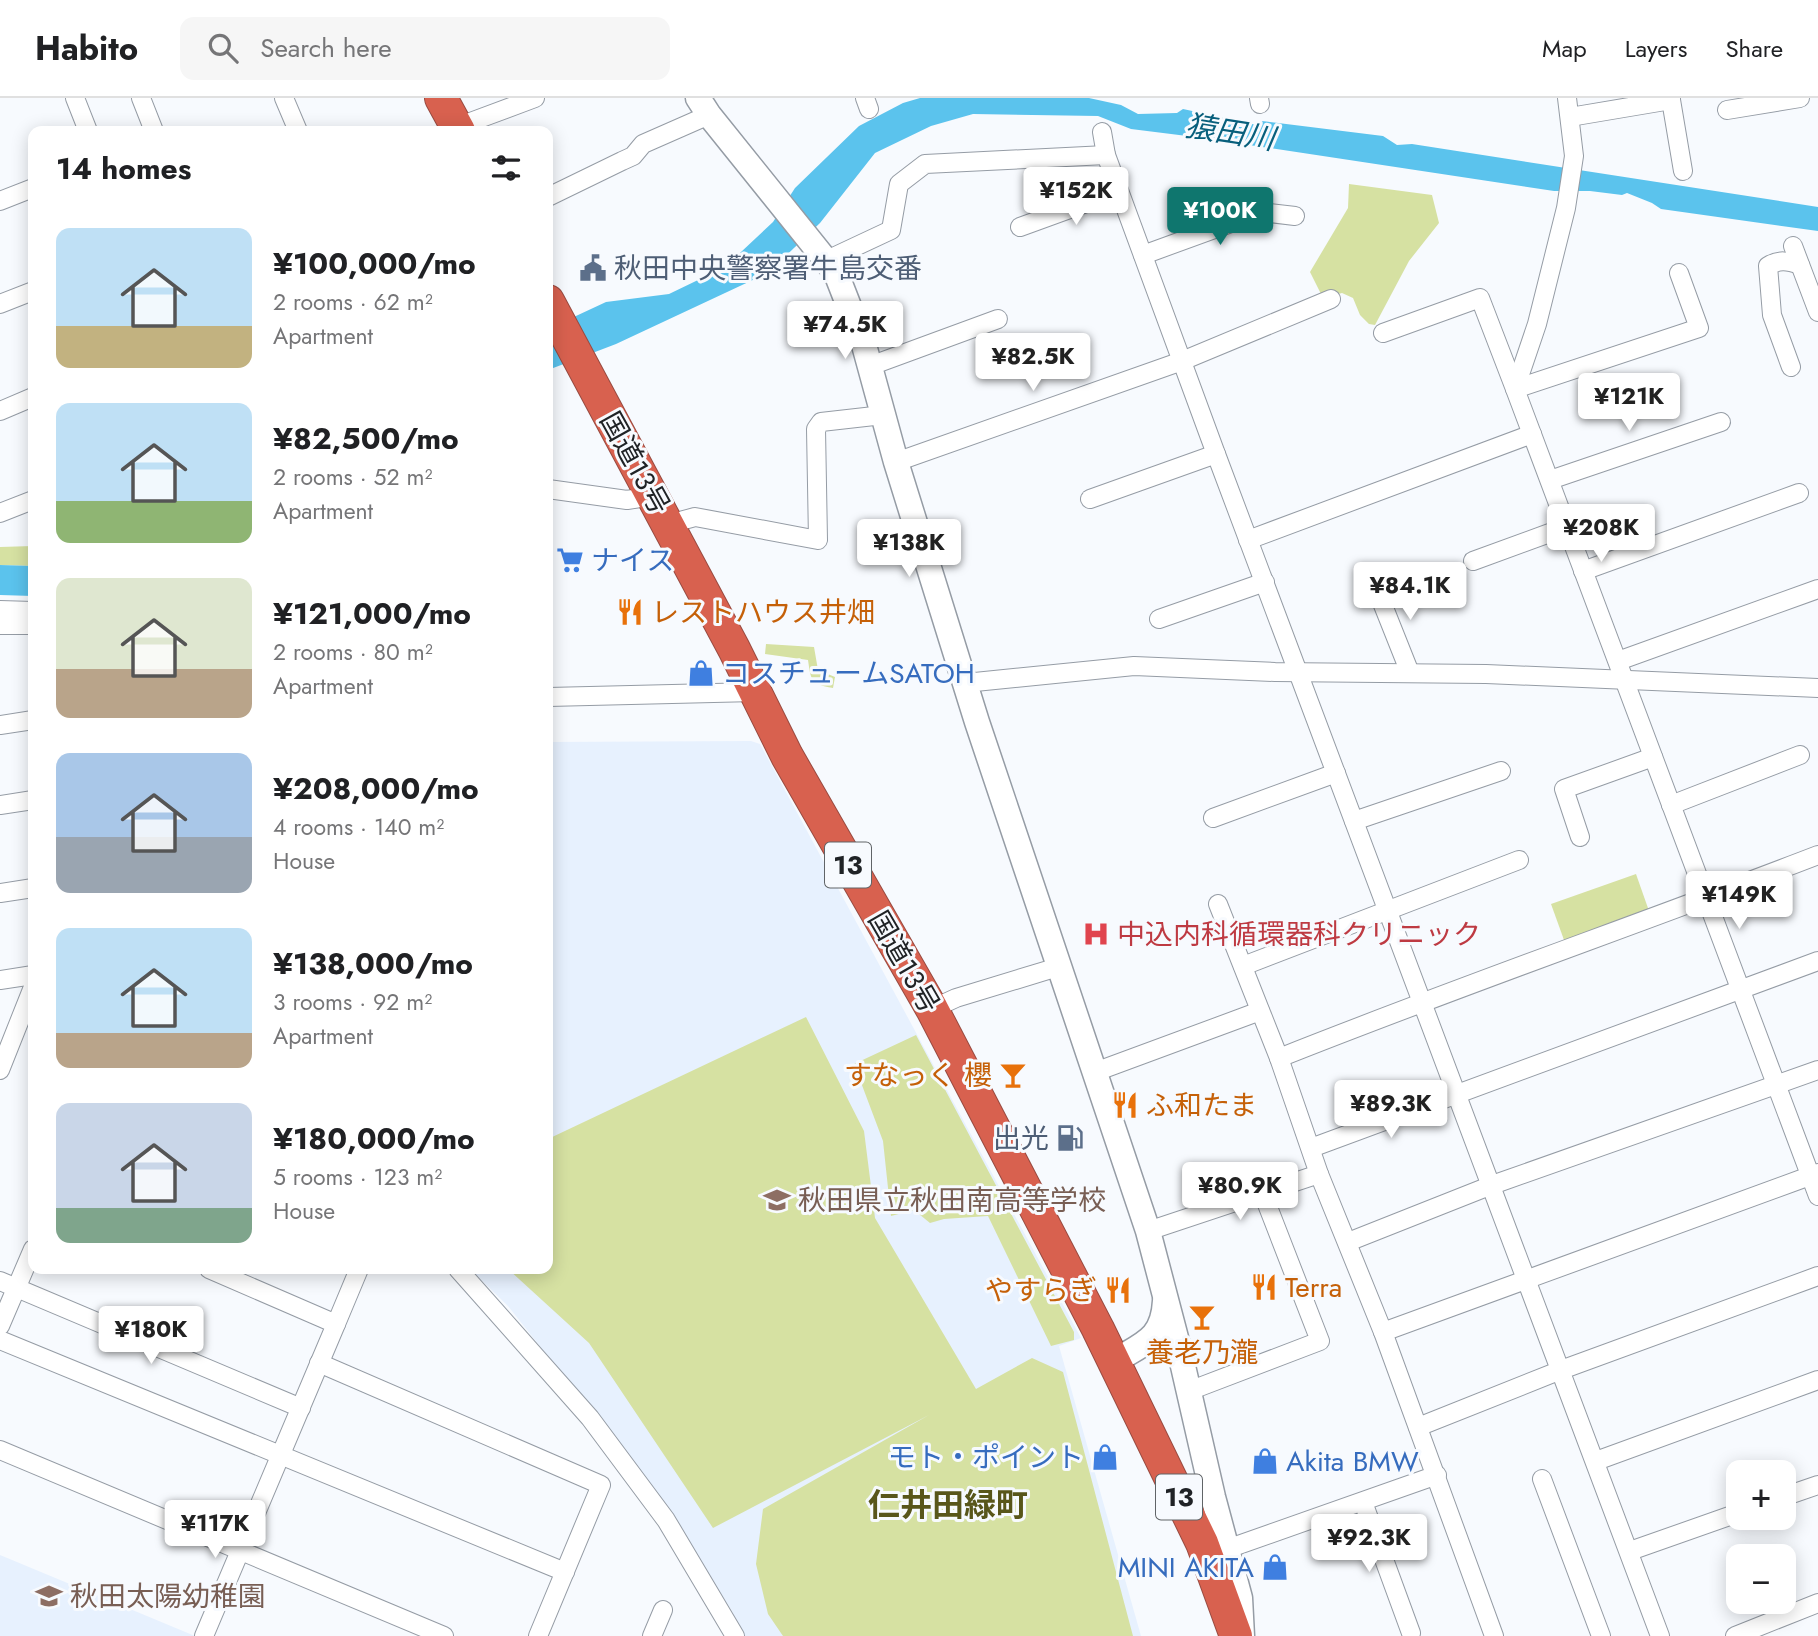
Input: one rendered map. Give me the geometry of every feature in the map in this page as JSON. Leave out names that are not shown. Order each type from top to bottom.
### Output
[{"type":"highway","points":[[442,98],[456,126]]},
{"type":"highway","name":"国道13号","points":[[553,312],[669,524],[787,756],[932,1009],[1115,1361],[1202,1543],[1236,1636]]},
{"type":"street","points":[[75,98],[86,126]]},
{"type":"street","points":[[141,98],[152,126]]},
{"type":"street","points":[[285,98],[296,126]]},
{"type":"street","points":[[465,126],[535,98]]},
{"type":"street","points":[[1515,389],[1537,324],[1566,208],[1574,156],[1567,98]]},
{"type":"street","points":[[1727,110],[1800,98]]},
{"type":"street","points":[[1570,117],[1670,99],[1683,171]]},
{"type":"street","points":[[553,195],[633,156],[643,144],[704,107],[836,273],[870,366],[896,461],[965,683],[1148,1231],[1240,1598],[1242,1636]]},
{"type":"street","points":[[1102,132],[1106,155],[1216,454],[1660,1636]]},
{"type":"street","points":[[823,254],[891,230],[899,184],[925,164],[1106,155]]},
{"type":"street","points":[[0,201],[28,190]]},
{"type":"street","points":[[1020,227],[1119,191]]},
{"type":"street","points":[[1143,255],[1261,212],[1295,216]]},
{"type":"street","points":[[1793,246],[1818,312]]},
{"type":"street","points":[[1791,367],[1772,315],[1768,266],[1775,261],[1800,265]]},
{"type":"street","points":[[1515,389],[1699,328],[1679,273]]},
{"type":"street","points":[[0,304],[28,293]]},
{"type":"street","points":[[1383,333],[1480,298],[1777,1086],[1814,1175],[1818,1196]]},
{"type":"street","points":[[896,461],[1182,361],[1331,299]]},
{"type":"street","points":[[870,366],[998,319]]},
{"type":"street","points":[[0,411],[28,399]]},
{"type":"street","points":[[669,524],[695,517],[818,540],[816,429],[821,422],[883,415]]},
{"type":"street","points":[[1550,480],[1721,422]]},
{"type":"street","points":[[1248,540],[1532,434]]},
{"type":"street","points":[[1090,499],[1216,454]]},
{"type":"street","points":[[553,490],[627,500],[653,496]]},
{"type":"street","points":[[1583,571],[1799,493]]},
{"type":"street","points":[[0,513],[28,502]]},
{"type":"street","points":[[1474,561],[1566,527]]},
{"type":"street","points":[[1159,619],[1265,582]]},
{"type":"street","points":[[1375,585],[1410,673]]},
{"type":"street","points":[[1618,661],[1818,589]]},
{"type":"street","points":[[0,610],[28,611]]},
{"type":"street","points":[[0,625],[28,625]]},
{"type":"street","points":[[965,683],[1134,666],[1624,679],[1818,688]]},
{"type":"street","points":[[553,697],[755,692]]},
{"type":"street","points":[[0,725],[28,721]]},
{"type":"street","points":[[1671,805],[1800,755]]},
{"type":"street","points":[[1580,837],[1564,789],[1653,757]]},
{"type":"street","points":[[1354,821],[1500,771]]},
{"type":"street","points":[[1213,818],[1336,773]]},
{"type":"street","points":[[0,805],[28,801]]},
{"type":"street","points":[[1279,1058],[1422,1001],[1818,855]]},
{"type":"street","points":[[1242,966],[1518,860]]},
{"type":"street","points":[[0,893],[28,889]]},
{"type":"street","points":[[1218,904],[1437,1475],[1494,1636]]},
{"type":"street","points":[[1311,1148],[1818,961]]},
{"type":"street","points":[[932,1009],[956,998],[1058,967]]},
{"type":"street","points":[[0,980],[28,976]]},
{"type":"street","points":[[1,1068],[28,1000]]},
{"type":"street","points":[[1095,1072],[1260,1011]]},
{"type":"street","points":[[1348,1242],[1492,1185],[1818,1070]]},
{"type":"street","points":[[1148,1231],[1320,1174]]},
{"type":"street","points":[[1383,1332],[1814,1175]]},
{"type":"street","points":[[1189,1391],[1320,1341],[1263,1194]]},
{"type":"street","points":[[0,1326],[8,1285],[28,1256]]},
{"type":"street","points":[[221,1274],[336,1324]]},
{"type":"street","points":[[209,1635],[241,1550],[357,1274]]},
{"type":"street","points":[[462,1274],[590,1418],[666,1520],[735,1636]]},
{"type":"street","points":[[1418,1427],[1562,1370],[1818,1276]]},
{"type":"street","points":[[8,1285],[301,1408]]},
{"type":"street","points":[[1115,1361],[1159,1331],[1164,1319],[1166,1301]]},
{"type":"street","points":[[0,1340],[565,1572]]},
{"type":"street","points":[[319,1363],[601,1485],[538,1636]]},
{"type":"street","points":[[1596,1461],[1818,1380]]},
{"type":"street","points":[[0,1450],[444,1636]]},
{"type":"street","points":[[1227,1549],[1437,1475]]},
{"type":"street","points":[[1542,1479],[1601,1636]]},
{"type":"street","points":[[1796,1493],[1818,1485]]},
{"type":"street","points":[[1363,1502],[1411,1633]]},
{"type":"street","points":[[1630,1551],[1726,1517]]},
{"type":"street","points":[[1735,1636],[1818,1603]]},
{"type":"street","points":[[652,1636],[663,1610]]},
{"type":"shaded area","name":"秋田県立秋田南高等学校","points":[[751,741],[760,744],[1081,1338],[1059,1346],[1141,1636],[743,1636],[732,1611],[641,1474],[508,1306],[475,1274],[553,1274],[553,742]]},
{"type":"shaded area","name":"秋田太陽幼稚園","points":[[0,1555],[195,1636],[0,1636]]},
{"type":"green space","points":[[1349,184],[1432,195],[1439,223],[1409,261],[1375,325],[1369,324],[1360,315],[1353,298],[1342,293],[1323,298],[1310,272],[1348,208]]},
{"type":"green space","points":[[28,546],[28,566],[0,565],[0,547]]},
{"type":"green space","points":[[766,644],[814,647],[818,670],[835,677],[833,688],[813,680],[808,660],[765,654]]},
{"type":"green space","points":[[1636,874],[1649,911],[1564,940],[1551,904]]},
{"type":"green space","points":[[806,1017],[864,1131],[875,1218],[976,1389],[1032,1358],[1063,1372],[1133,1636],[783,1636],[768,1614],[756,1564],[763,1509],[929,1415],[713,1528],[589,1343],[513,1274],[553,1274],[553,1137]]},
{"type":"green space","points":[[916,1035],[1074,1332],[1074,1340],[1051,1346],[988,1216],[944,1219],[930,1223],[914,1210],[891,1216],[883,1141],[854,1064]]},
{"type":"water","name":"猿田川","points":[[920,98],[1089,98],[1121,105],[1138,114],[1177,113],[1183,109],[1257,125],[1262,121],[1383,136],[1397,145],[1412,144],[1818,207],[1818,231],[1661,209],[1627,193],[1622,195],[1590,191],[1554,191],[1131,129],[1098,116],[973,114],[931,126],[875,153],[820,223],[768,273],[616,344],[553,368],[553,327],[606,302],[669,294],[725,267],[773,222],[795,188],[859,126],[903,103]]},
{"type":"water","points":[[0,565],[28,566],[28,596],[0,595]]},
{"type":"place","name":"秋田中央警察署牛島交番","points":[[593,268]]},
{"type":"place","name":"ナイス","points":[[570,560]]},
{"type":"place","name":"レストハウス井畑","points":[[630,612]]},
{"type":"place","name":"コスチュームSATOH","points":[[701,673]]},
{"type":"place","name":"中込内科循環器科クリニック","points":[[1096,934]]},
{"type":"place","name":"すなっく 櫻","points":[[1013,1075]]},
{"type":"place","name":"ふ和たま","points":[[1125,1105]]},
{"type":"place","name":"出光","points":[[1070,1138]]},
{"type":"place","name":"秋田県立秋田南高等学校","points":[[777,1200]]},
{"type":"place","name":"Terra","points":[[1264,1287]]},
{"type":"place","name":"やすらぎ","points":[[1118,1290]]},
{"type":"place","name":"養老乃瀧","points":[[1202,1317]]},
{"type":"place","name":"モト・ポイント","points":[[1105,1457]]},
{"type":"place","name":"Akita BMW","points":[[1265,1461]]},
{"type":"place","name":"MINI AKITA","points":[[1275,1567]]},
{"type":"place","name":"秋田太陽幼稚園","points":[[49,1596]]},
{"type":"district","name":"仁井田緑町","points":[[948,1505]]}]
